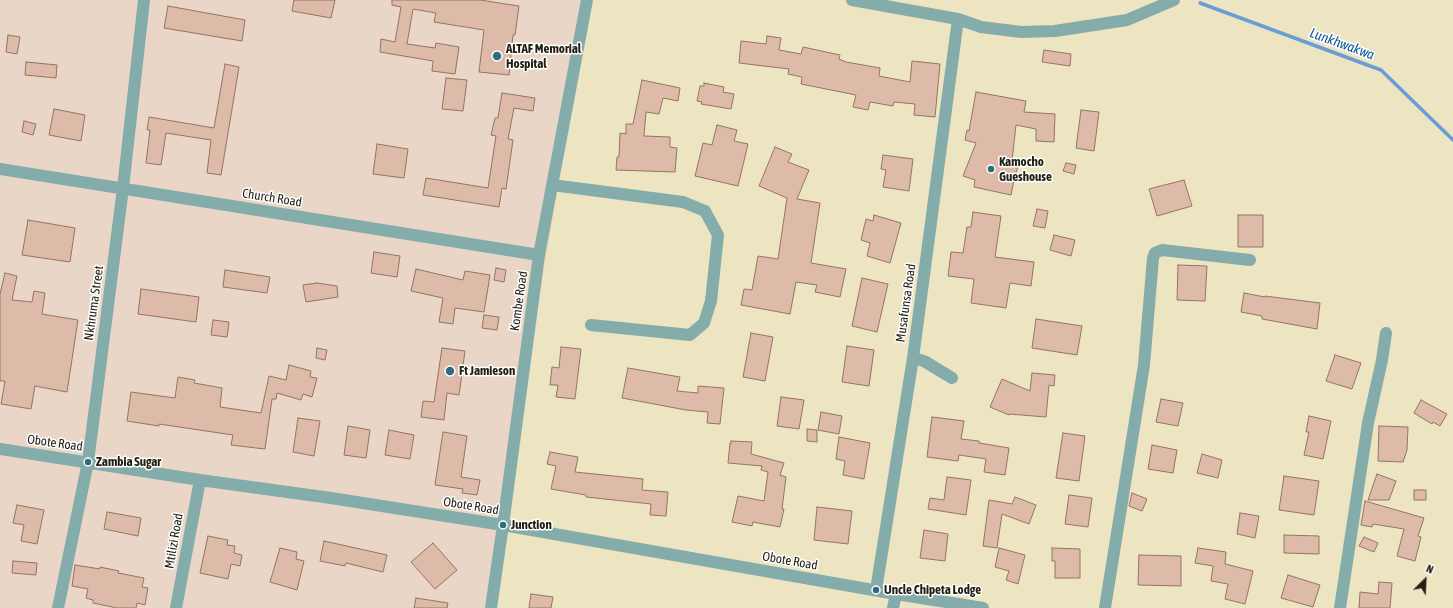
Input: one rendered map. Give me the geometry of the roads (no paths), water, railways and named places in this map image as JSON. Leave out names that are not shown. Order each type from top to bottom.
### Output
[{"type":"street","name":"Nkhruma Street","points":[[58,608],[88,462],[123,188],[144,0]]},
{"type":"street","name":"Kombe Road","points":[[491,608],[539,255],[587,0]]},
{"type":"street","points":[[852,0],[958,19],[981,27],[1021,32],[1056,31],[1127,20],[1174,0]]},
{"type":"street","name":"Musafunsa Road","points":[[876,590],[913,358],[958,19]]},
{"type":"street","name":"Church Road","points":[[0,169],[539,255]]},
{"type":"street","points":[[552,185],[683,202],[705,211],[718,235],[711,301],[704,323],[690,335],[591,325]]},
{"type":"street","points":[[1105,608],[1144,365],[1152,258],[1155,253],[1162,250],[1250,260]]},
{"type":"street","points":[[1340,608],[1368,423],[1382,360],[1386,333]]},
{"type":"street","points":[[913,358],[924,361],[952,378]]},
{"type":"street","name":"Obote Road","points":[[0,449],[503,525],[982,608]]},
{"type":"street","name":"Mtilizi Road","points":[[176,608],[200,480]]},
{"type":"street","points":[[893,608],[896,594]]},
{"type":"waterway","name":"Lunkhwakwa","points":[[1200,3],[1381,70],[1453,140]]},
{"type":"place","name":"ALTAF Memorial Hospital","points":[[497,56]]},
{"type":"place","name":"Kamocho Gueshouse","points":[[991,169]]},
{"type":"place","name":"Ft Jamieson","points":[[450,371]]},
{"type":"place","name":"Zambia Sugar","points":[[88,462]]},
{"type":"place","name":"Junction","points":[[503,525]]},
{"type":"place","name":"Uncle Chipeta Lodge","points":[[876,590]]}]
